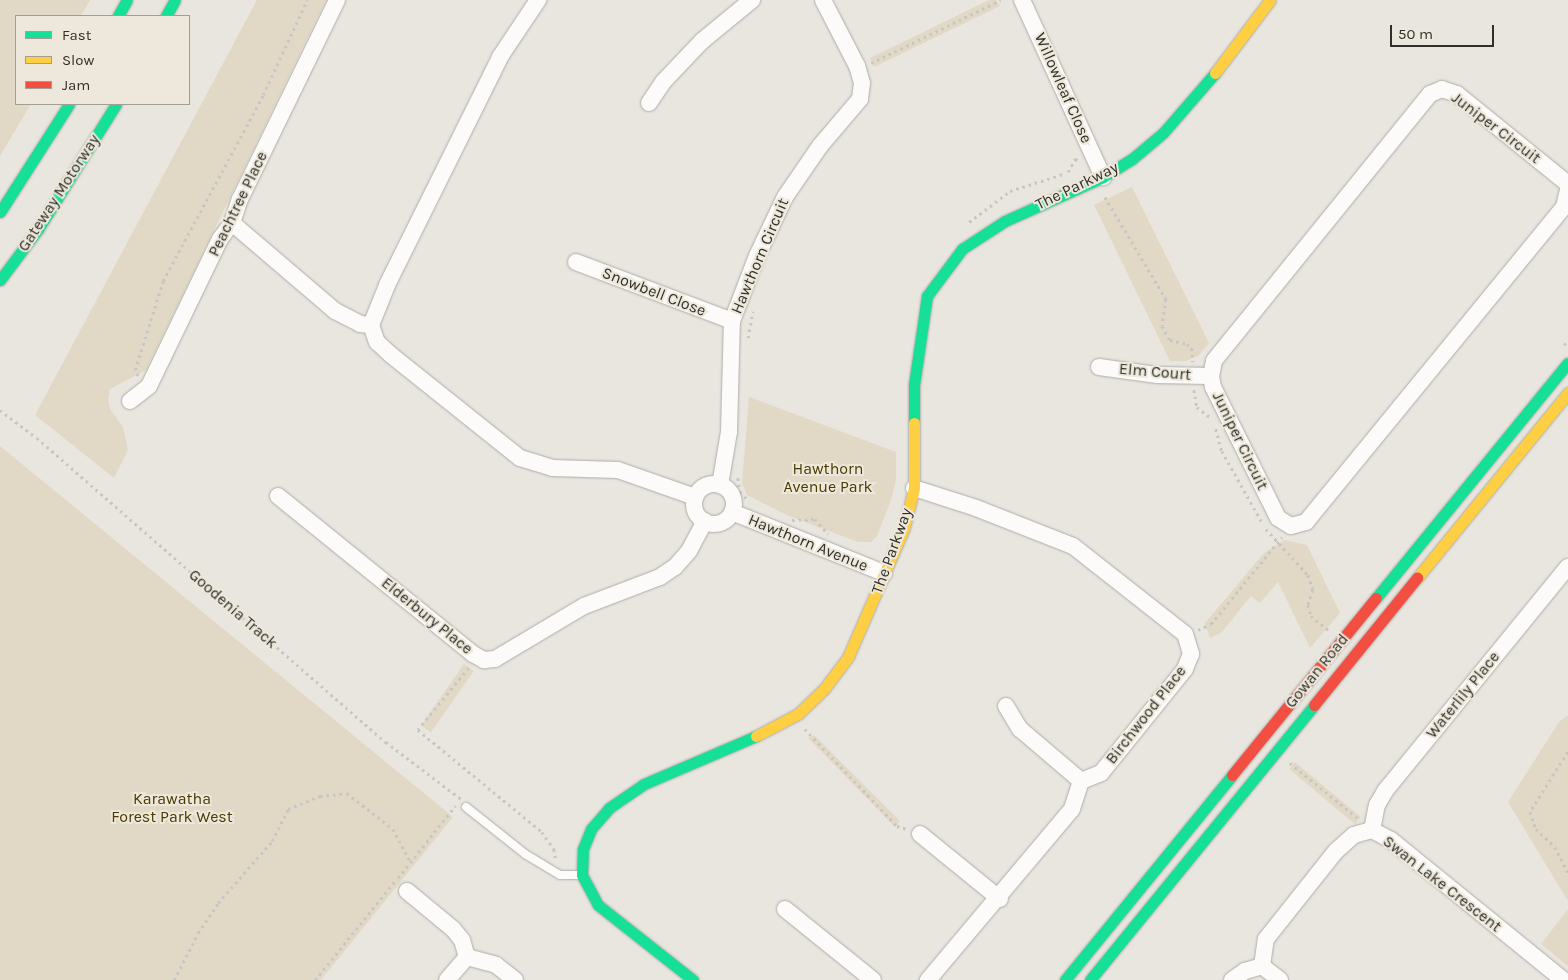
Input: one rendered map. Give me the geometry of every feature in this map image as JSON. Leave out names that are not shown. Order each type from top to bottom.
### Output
[{"type":"main road","points":[[119,15],[127,0]]},
{"type":"main road","points":[[167,15],[175,0]]},
{"type":"main road","name":"The Parkway","points":[[582,875],[583,848],[591,829],[609,808],[644,784],[730,750],[798,714],[824,689],[848,657],[904,528],[914,488],[914,385],[927,296],[962,249],[1005,221],[1103,177],[1132,159],[1164,133],[1200,93],[1270,0]]},
{"type":"main road","points":[[0,212],[68,105]]},
{"type":"main road","name":"Gateway Motorway","points":[[0,280],[38,229],[115,105]]},
{"type":"main road","name":"Gowan Road","points":[[1065,980],[1568,363]]},
{"type":"main road","name":"Gowan Road","points":[[1090,980],[1568,393]]},
{"type":"main road","points":[[582,875],[598,905],[693,980]]},
{"type":"street","name":"Peachtree Place","points":[[130,401],[149,386],[220,239],[232,223],[240,199],[337,0]]},
{"type":"street","points":[[538,0],[500,57],[388,283],[371,325],[378,342],[391,355],[520,458],[552,468],[618,470],[695,497]]},
{"type":"street","points":[[648,103],[662,82],[702,41],[752,0]]},
{"type":"street","name":"Hawthorn Circuit","points":[[720,485],[730,432],[732,322],[757,256],[785,197],[820,146],[860,99],[862,83],[857,66],[823,0]]},
{"type":"street","name":"Willowleaf Close","points":[[1022,0],[1103,177]]},
{"type":"street","name":"Juniper Circuit","points":[[1290,526],[1278,518],[1211,376],[1214,361],[1430,94],[1442,89],[1457,94],[1568,184]]},
{"type":"street","points":[[1290,526],[1306,522],[1564,207],[1568,190]]},
{"type":"street","points":[[232,223],[335,311],[360,324],[371,325]]},
{"type":"street","name":"Snowbell Close","points":[[576,262],[732,322]]},
{"type":"street","name":"Elm Court","points":[[1099,367],[1157,375],[1211,376]]},
{"type":"street","points":[[720,485],[732,496],[732,512],[720,522],[705,521],[695,511],[695,497],[705,486],[720,485]]},
{"type":"street","points":[[914,488],[976,508],[1073,546],[1184,634]]},
{"type":"street","name":"Elderbury Place","points":[[278,496],[478,657],[495,659],[584,606],[660,577],[675,567],[689,552],[705,521]]},
{"type":"street","name":"Hawthorn Avenue","points":[[732,512],[884,573]]},
{"type":"street","name":"Waterlily Place","points":[[1372,830],[1377,805],[1385,791],[1568,567]]},
{"type":"street","name":"Birchwood Place","points":[[1081,781],[1101,773],[1185,669],[1191,654],[1184,634]]},
{"type":"street","points":[[928,980],[1000,898],[1072,809],[1081,781],[1020,729],[1006,706]]},
{"type":"street","name":"Swan Lake Crescent","points":[[1262,966],[1266,940],[1336,851],[1354,835],[1372,830],[1391,840],[1563,980]]},
{"type":"street","points":[[920,834],[1000,898]]},
{"type":"street","points":[[407,891],[453,929],[462,940],[467,956]]},
{"type":"street","points":[[785,909],[873,980]]},
{"type":"street","points":[[447,980],[467,956]]},
{"type":"street","points":[[467,956],[496,965],[515,980]]},
{"type":"street","points":[[1232,980],[1245,971],[1262,966],[1280,980]]},
{"type":"lane","points":[[466,807],[525,854],[560,875],[582,875]]},
{"type":"path","points":[[149,386],[135,370],[163,281],[263,95],[307,0]]},
{"type":"path","points":[[871,72],[868,65],[1001,0]]},
{"type":"path","points":[[965,225],[1010,191],[1067,173],[1075,159],[1093,156]]},
{"type":"path","points":[[747,346],[755,303]]},
{"type":"path","name":"Goodenia Track","points":[[0,410],[37,438],[386,742],[461,798],[466,807]]},
{"type":"path","points":[[738,473],[740,492],[754,504]]},
{"type":"path","points":[[790,520],[814,519],[834,538]]},
{"type":"path","points":[[1184,634],[1211,624],[1290,526]]},
{"type":"path","points":[[478,657],[418,730],[542,832],[554,849],[560,875]]},
{"type":"path","points":[[798,714],[808,736],[897,826],[920,834]]},
{"type":"path","points":[[1568,752],[1530,812],[1536,829],[1555,847],[1568,873]]},
{"type":"path","points":[[1290,762],[1372,830]]},
{"type":"path","points":[[174,980],[198,933],[218,903],[272,841],[288,809],[320,796],[347,793],[393,828],[411,862]]},
{"type":"path","points":[[315,980],[461,798]]},
{"type":"green space","points":[[0,0],[90,0],[82,15],[15,15],[15,105],[30,105],[0,156]]},
{"type":"green space","points":[[257,0],[326,0],[146,370],[110,389],[108,399],[110,409],[123,427],[128,450],[114,478],[35,415]]},
{"type":"green space","points":[[989,0],[996,0],[1000,6],[874,67],[870,58]]},
{"type":"green space","points":[[1132,187],[1209,343],[1198,356],[1186,361],[1170,361],[1094,205]]},
{"type":"green space","name":"Hawthorn Avenue Park","points":[[749,397],[896,452],[896,480],[891,500],[877,536],[871,542],[858,542],[789,516],[747,495],[742,483]]},
{"type":"green space","name":"Karawatha Forest Park West","points":[[0,446],[453,817],[321,980],[0,980]]},
{"type":"green space","points":[[1285,540],[1307,545],[1340,613],[1310,648],[1278,582],[1260,603],[1251,596],[1222,632],[1210,638],[1205,623],[1264,553]]},
{"type":"green space","points":[[464,664],[474,671],[431,732],[421,725]]},
{"type":"green space","points":[[1568,715],[1568,901],[1508,802],[1559,722]]},
{"type":"green space","points":[[814,735],[900,821],[895,827],[808,738]]},
{"type":"green space","points":[[1295,762],[1361,817],[1355,824],[1289,769]]},
{"type":"green space","points":[[1568,909],[1568,966],[1541,944]]},
{"type":"traffic: fast","points":[[119,15],[127,0]]},
{"type":"traffic: fast","points":[[167,15],[175,0]]},
{"type":"traffic: fast","points":[[914,423],[914,385],[927,296],[962,249],[1005,221],[1103,177],[1132,159],[1163,133],[1215,73]]},
{"type":"traffic: fast","points":[[0,212],[68,105]]},
{"type":"traffic: fast","points":[[0,280],[38,229],[115,105]]},
{"type":"traffic: fast","points":[[1376,598],[1568,363]]},
{"type":"traffic: fast","points":[[1090,980],[1314,705]]},
{"type":"traffic: fast","points":[[693,980],[598,905],[582,875],[583,849],[591,829],[609,808],[644,784],[756,736]]},
{"type":"traffic: fast","points":[[1065,980],[1232,775]]},
{"type":"traffic: slow","points":[[1215,73],[1270,0]]},
{"type":"traffic: slow","points":[[1417,578],[1568,393]]},
{"type":"traffic: slow","points":[[756,736],[798,714],[824,689],[848,657],[904,528],[914,488],[914,423]]},
{"type":"traffic: jam","points":[[1314,705],[1417,578]]},
{"type":"traffic: jam","points":[[1232,775],[1376,598]]}]
